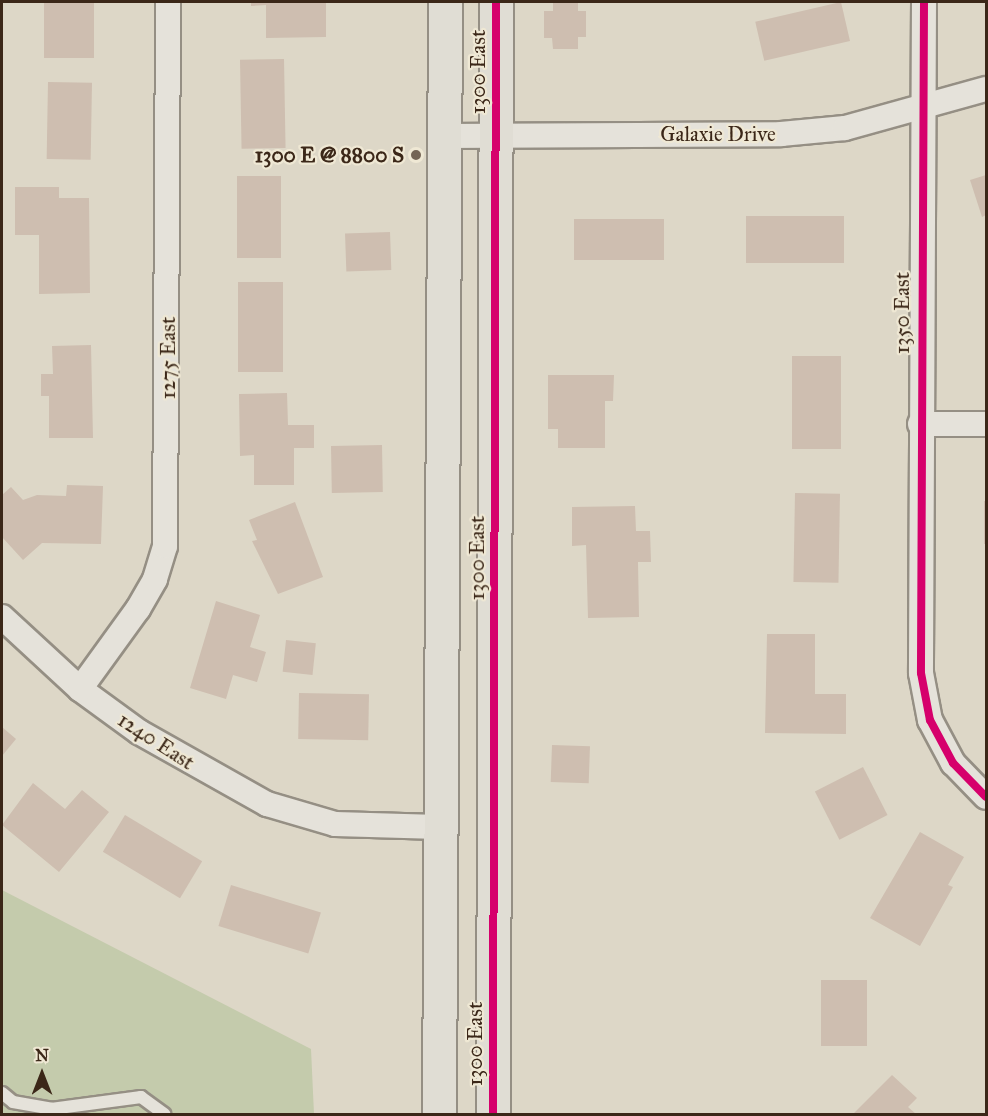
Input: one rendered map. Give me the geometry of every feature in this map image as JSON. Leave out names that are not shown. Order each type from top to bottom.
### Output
[{"type":"main road","name":"1300 East","points":[[439,1114],[445,2]]},
{"type":"main road","name":"1300 East","points":[[493,1114],[496,2]]},
{"type":"street","name":"1275 East","points":[[80,689],[138,609],[155,579],[165,546],[168,2]]},
{"type":"street","name":"1350 East","points":[[924,2],[921,110],[919,624],[930,720],[953,763],[987,797]]},
{"type":"street","name":"Galaxie Drive","points":[[444,136],[781,134],[845,128],[921,110],[987,89]]},
{"type":"street","points":[[920,424],[987,424]]},
{"type":"street","name":"1240 East","points":[[2,617],[80,689],[202,771],[267,804],[335,824],[439,827]]},
{"type":"lane","points":[[2,1094],[13,1102],[51,1109],[141,1097],[164,1114]]},
{"type":"green space","points":[[2,890],[311,1049],[314,1114],[2,1114]]},
{"type":"building","points":[[44,2],[94,2],[94,58],[44,58]]},
{"type":"building","points":[[251,2],[326,2],[326,37],[266,38],[266,5],[251,6]]},
{"type":"building","points":[[553,2],[578,2],[578,11],[586,11],[586,37],[578,37],[578,49],[553,49],[552,38],[544,38],[544,11],[553,11]]},
{"type":"building","points":[[841,2],[850,41],[764,61],[755,22]]},
{"type":"building","points":[[284,59],[286,148],[242,149],[240,60]]},
{"type":"building","points":[[48,82],[92,83],[91,160],[47,159]]},
{"type":"building","points":[[986,175],[986,215],[982,217],[970,180]]},
{"type":"building","points":[[237,176],[281,176],[281,258],[237,258]]},
{"type":"building","points":[[15,187],[59,187],[59,198],[89,198],[90,293],[39,294],[39,235],[15,235]]},
{"type":"building","points":[[746,216],[844,216],[844,263],[746,263]]},
{"type":"building","points":[[574,219],[664,219],[664,260],[574,260]]},
{"type":"building","points":[[390,232],[391,270],[346,272],[345,234]]},
{"type":"building","points":[[238,282],[283,282],[283,372],[238,372]]},
{"type":"building","points":[[91,345],[93,438],[49,438],[49,396],[41,396],[41,374],[53,374],[52,346]]},
{"type":"building","points":[[792,356],[841,356],[841,449],[792,449]]},
{"type":"building","points":[[548,375],[614,375],[613,401],[605,401],[605,448],[558,448],[558,429],[548,429]]},
{"type":"building","points":[[287,393],[288,425],[314,425],[314,448],[294,448],[294,485],[254,485],[254,455],[240,456],[239,394]]},
{"type":"building","points":[[382,445],[383,492],[332,493],[331,446]]},
{"type":"building","points":[[67,485],[103,486],[101,544],[42,543],[23,560],[2,537],[2,495],[11,487],[23,500],[37,495],[66,496]]},
{"type":"building","points":[[795,493],[840,494],[838,583],[793,582]]},
{"type":"building","points":[[984,501],[986,501],[986,544],[984,544]]},
{"type":"building","points":[[295,502],[323,577],[278,594],[252,541],[257,540],[249,520]]},
{"type":"building","points":[[635,506],[636,531],[650,531],[651,562],[638,562],[639,617],[588,618],[586,545],[572,546],[572,507]]},
{"type":"building","points":[[216,601],[260,615],[250,647],[266,652],[257,682],[233,675],[226,699],[190,688]]},
{"type":"building","points":[[767,634],[815,634],[815,694],[846,694],[846,734],[765,733]]},
{"type":"building","points":[[286,640],[316,643],[312,675],[283,672]]},
{"type":"building","points":[[299,693],[369,694],[368,740],[298,739]]},
{"type":"building","points":[[2,727],[16,739],[2,756]]},
{"type":"building","points":[[552,745],[590,746],[589,783],[551,782]]},
{"type":"building","points":[[863,767],[888,815],[839,840],[815,792]]},
{"type":"building","points":[[33,783],[65,809],[82,790],[109,812],[59,872],[2,825]]},
{"type":"building","points":[[125,815],[202,861],[180,898],[103,852]]},
{"type":"building","points":[[920,832],[964,857],[948,885],[953,887],[920,946],[870,918]]},
{"type":"building","points":[[231,885],[321,912],[308,954],[218,926]]},
{"type":"building","points":[[821,980],[867,980],[867,1046],[821,1046]]},
{"type":"building","points":[[892,1075],[917,1098],[908,1107],[916,1114],[853,1114]]},
{"type":"cycle path","points":[[493,1114],[496,2]]},
{"type":"cycle path","points":[[924,2],[921,673],[930,720],[953,763],[986,797]]},
{"type":"place","name":"1300 E @ 8800 S","points":[[416,155]]}]
